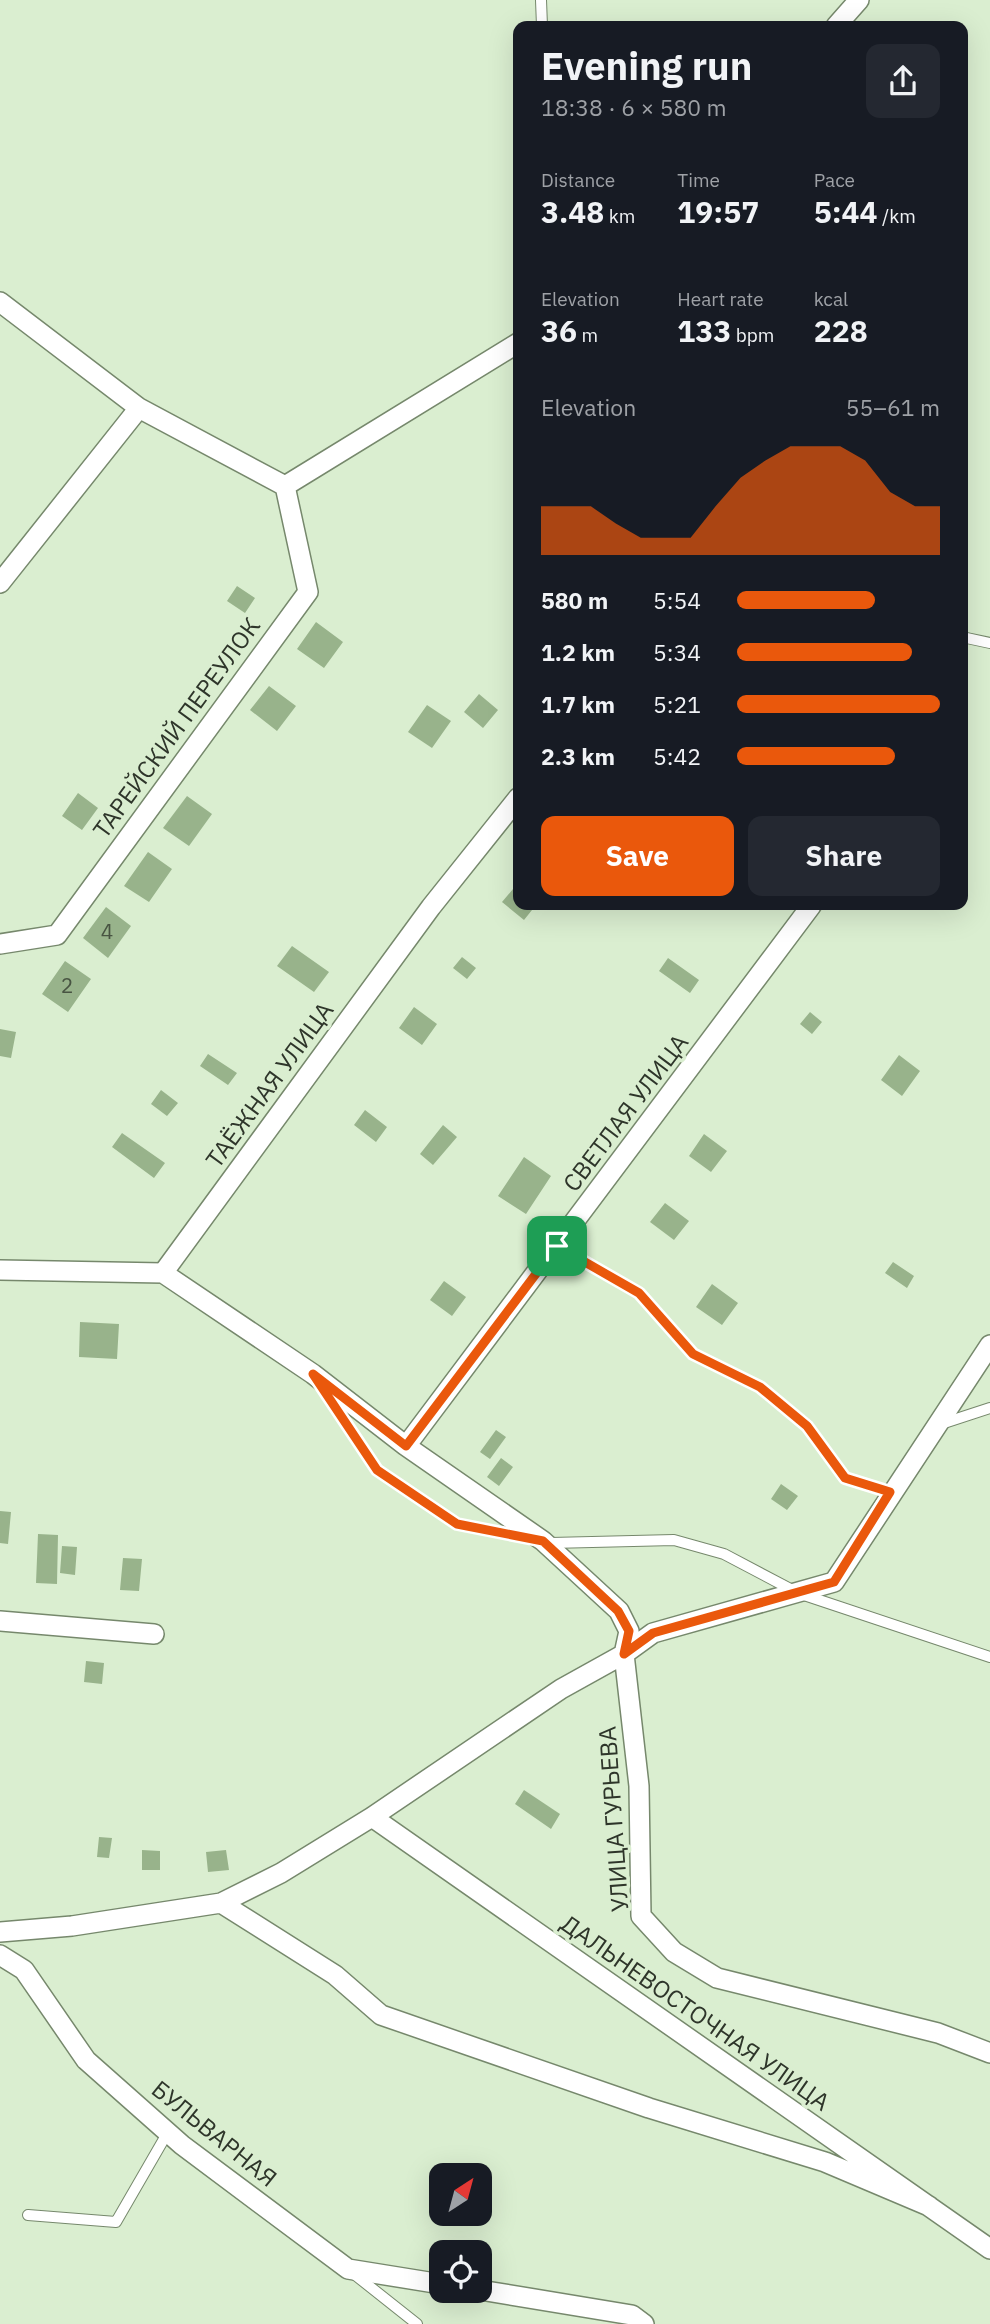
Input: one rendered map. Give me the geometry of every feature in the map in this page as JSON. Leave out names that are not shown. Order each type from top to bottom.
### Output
[{"type":"street","points":[[840,21],[859,0]]},
{"type":"street","points":[[0,302],[139,408],[285,486],[513,346]]},
{"type":"street","points":[[0,583],[139,408]]},
{"type":"street","name":"ТАРЕЙСКИЙ ПЕРЕУЛОК","points":[[0,944],[57,935],[308,592],[285,486]]},
{"type":"street","name":"ТАЁЖНАЯ УЛИЦА","points":[[163,1273],[431,907],[513,804]]},
{"type":"street","name":"СВЕТЛАЯ УЛИЦА","points":[[406,1446],[806,910]]},
{"type":"street","points":[[0,1270],[163,1273],[313,1374],[406,1446]]},
{"type":"street","points":[[0,1932],[72,1926],[220,1903],[281,1873],[372,1817],[561,1689],[624,1654],[653,1633],[834,1582],[890,1492],[990,1345]]},
{"type":"street","name":"УЛИЦА ГУРЬЕВА","points":[[406,1446],[543,1541],[618,1611],[629,1631],[624,1654],[639,1786],[641,1916],[674,1952],[717,1978],[937,2033],[990,2053]]},
{"type":"street","points":[[0,1621],[154,1634]]},
{"type":"street","name":"ДАЛЬНЕВОСТОЧНАЯ УЛИЦА","points":[[372,1817],[990,2249]]},
{"type":"street","points":[[220,1903],[335,1975],[381,2015],[649,2108],[825,2162],[929,2206]]},
{"type":"street","name":"БУЛЬВАРНАЯ","points":[[0,1955],[24,1970],[86,2060],[168,2132],[348,2269],[429,2282]]},
{"type":"street","points":[[492,2293],[632,2315],[644,2324]]},
{"type":"lane","points":[[541,0],[542,21]]},
{"type":"lane","points":[[968,638],[990,643]]},
{"type":"lane","points":[[557,1246],[639,1293],[693,1354],[760,1387],[807,1426],[845,1478],[890,1492]]},
{"type":"lane","points":[[313,1374],[377,1470],[457,1524],[558,1544],[674,1541],[724,1554],[798,1593],[990,1657]]},
{"type":"lane","points":[[937,1426],[990,1408]]},
{"type":"lane","points":[[28,2215],[116,2222],[168,2132]]},
{"type":"lane","points":[[348,2269],[418,2324]]},
{"type":"building","points":[[237,586],[255,598],[245,613],[227,601]]},
{"type":"building","points":[[316,622],[343,642],[324,668],[297,649]]},
{"type":"building","points":[[269,686],[296,706],[277,731],[250,710]]},
{"type":"building","points":[[479,694],[498,710],[483,728],[464,712]]},
{"type":"building","points":[[427,705],[451,721],[432,748],[408,732]]},
{"type":"building","points":[[78,793],[98,808],[82,830],[62,816]]},
{"type":"building","points":[[187,796],[212,814],[189,846],[163,828]]},
{"type":"building","points":[[148,852],[172,869],[149,902],[124,886]]},
{"type":"building","points":[[513,889],[513,910],[532,910],[524,920],[502,902]]},
{"type":"building","points":[[106,907],[131,926],[108,958],[83,938]]},
{"type":"building","points":[[292,946],[329,972],[314,992],[277,966]]},
{"type":"building","points":[[462,957],[476,968],[467,979],[453,968]]},
{"type":"building","points":[[668,958],[699,980],[690,993],[659,971]]},
{"type":"building","points":[[65,961],[91,979],[68,1012],[42,994]]},
{"type":"building","points":[[414,1007],[437,1024],[422,1045],[399,1028]]},
{"type":"building","points":[[810,1012],[822,1022],[812,1034],[800,1024]]},
{"type":"building","points":[[0,1029],[16,1032],[11,1058],[0,1056]]},
{"type":"building","points":[[208,1054],[237,1073],[228,1085],[200,1066]]},
{"type":"building","points":[[899,1055],[920,1071],[902,1096],[881,1080]]},
{"type":"building","points":[[161,1090],[178,1103],[167,1116],[151,1104]]},
{"type":"building","points":[[365,1110],[387,1127],[376,1142],[354,1125]]},
{"type":"building","points":[[443,1125],[457,1137],[433,1165],[420,1154]]},
{"type":"building","points":[[122,1133],[165,1163],[154,1178],[112,1147]]},
{"type":"building","points":[[704,1134],[727,1151],[711,1172],[689,1156]]},
{"type":"building","points":[[524,1157],[551,1176],[526,1214],[498,1196]]},
{"type":"building","points":[[665,1203],[689,1221],[674,1240],[650,1222]]},
{"type":"building","points":[[893,1262],[914,1276],[907,1288],[885,1273]]},
{"type":"building","points":[[444,1281],[466,1297],[452,1316],[430,1300]]},
{"type":"building","points":[[712,1284],[738,1303],[722,1325],[696,1307]]},
{"type":"building","points":[[80,1322],[119,1324],[117,1359],[79,1357]]},
{"type":"building","points":[[496,1430],[506,1437],[490,1459],[480,1452]]},
{"type":"building","points":[[501,1458],[513,1467],[499,1486],[487,1477]]},
{"type":"building","points":[[781,1484],[798,1496],[787,1510],[771,1499]]},
{"type":"building","points":[[0,1511],[11,1512],[8,1544],[0,1543]]},
{"type":"building","points":[[38,1534],[58,1535],[57,1584],[36,1583]]},
{"type":"building","points":[[62,1546],[77,1547],[75,1575],[60,1573]]},
{"type":"building","points":[[123,1558],[142,1559],[139,1591],[120,1590]]},
{"type":"building","points":[[86,1661],[104,1663],[102,1684],[84,1682]]},
{"type":"building","points":[[524,1790],[560,1814],[551,1829],[515,1804]]},
{"type":"building","points":[[99,1837],[112,1838],[109,1858],[97,1857]]},
{"type":"building","points":[[142,1850],[160,1851],[160,1870],[142,1870]]},
{"type":"building","points":[[226,1850],[229,1870],[208,1872],[206,1852]]},
{"type":"route","points":[[557,1246],[639,1293],[693,1354],[760,1387],[807,1426],[845,1478],[890,1492],[834,1582],[653,1633],[624,1654],[629,1631],[618,1611],[543,1541],[457,1524],[377,1470],[313,1374],[406,1446],[557,1246]]}]
